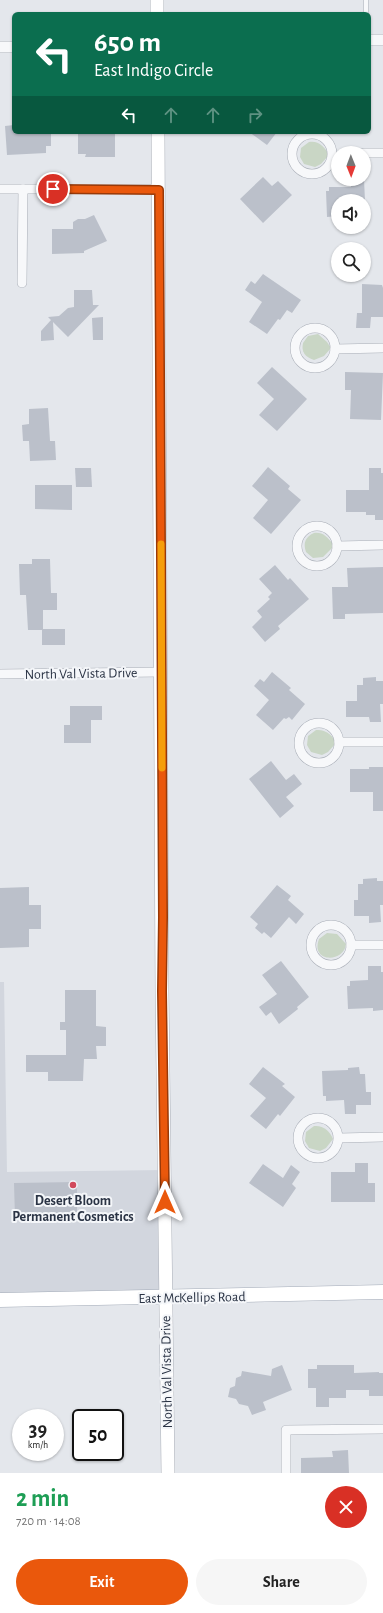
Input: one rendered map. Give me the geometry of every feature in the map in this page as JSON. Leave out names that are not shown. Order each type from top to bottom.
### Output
[{"type":"main road","points":[[157,0],[157,12]]},
{"type":"main road","name":"North Val Vista Drive","points":[[158,134],[165,1298],[168,1473]]},
{"type":"main road","name":"East McKellips Road","points":[[0,1300],[165,1298],[383,1292]]},
{"type":"street","points":[[371,40],[383,40]]},
{"type":"street","points":[[0,47],[12,47]]},
{"type":"street","points":[[316,134],[323,136],[328,141],[336,154],[329,166],[319,174],[312,175],[300,171],[295,166],[292,154],[297,141],[302,136],[316,134]]},
{"type":"street","points":[[371,153],[383,153]]},
{"type":"street","points":[[0,189],[159,190]]},
{"type":"street","points":[[22,283],[23,189]]},
{"type":"street","points":[[314,327],[327,331],[335,342],[335,349],[330,361],[325,365],[312,368],[306,366],[296,356],[295,343],[302,332],[314,327]]},
{"type":"street","points":[[335,349],[383,348]]},
{"type":"street","points":[[317,526],[329,530],[334,535],[337,546],[336,553],[332,559],[321,565],[314,565],[303,559],[297,547],[301,535],[311,527],[317,526]]},
{"type":"street","points":[[337,546],[383,545]]},
{"type":"street","name":"North Val Vista Drive","points":[[0,674],[161,672]]},
{"type":"street","points":[[318,723],[330,726],[338,736],[339,742],[335,755],[324,762],[318,762],[306,757],[300,746],[302,733],[306,728],[318,723]]},
{"type":"street","points":[[339,742],[383,742]]},
{"type":"street","points":[[330,925],[342,929],[347,933],[351,945],[347,958],[342,963],[328,966],[316,959],[310,947],[314,934],[324,926],[330,925]]},
{"type":"street","points":[[351,945],[383,945]]},
{"type":"street","points":[[322,1118],[334,1125],[339,1138],[335,1150],[330,1155],[317,1159],[311,1158],[300,1149],[297,1136],[303,1124],[309,1120],[322,1118]]},
{"type":"street","points":[[339,1138],[383,1137]]},
{"type":"street","points":[[286,1473],[286,1430],[383,1428]]},
{"type":"lane","points":[[157,0],[164,0]]},
{"type":"lane","points":[[366,0],[366,12]]},
{"type":"shaded area","points":[[0,982],[4,982],[7,1172],[164,1170],[165,1298],[0,1300]]},
{"type":"green space","points":[[309,142],[318,143],[329,155],[321,164],[315,167],[304,164],[300,157],[301,148]]},
{"type":"green space","points":[[318,334],[331,348],[324,356],[314,360],[304,354],[303,343],[308,336]]},
{"type":"green space","points":[[314,533],[322,534],[333,544],[332,548],[323,557],[313,558],[306,552],[305,546],[307,538]]},
{"type":"green space","points":[[316,730],[322,730],[328,733],[333,737],[336,743],[328,752],[322,755],[311,752],[307,745],[308,736]]},
{"type":"green space","points":[[327,933],[337,934],[346,944],[340,955],[328,958],[319,953],[317,947],[319,939]]},
{"type":"green space","points":[[314,1126],[320,1126],[326,1129],[333,1139],[326,1148],[320,1151],[309,1148],[305,1141],[306,1132]]},
{"type":"building","points":[[12,125],[12,134],[51,134],[51,146],[46,146],[46,153],[7,155],[5,126]]},
{"type":"building","points":[[78,134],[115,134],[115,157],[85,157],[86,154],[78,154]]},
{"type":"building","points":[[252,134],[275,134],[267,145]]},
{"type":"building","points":[[263,177],[272,186],[278,181],[292,195],[263,223],[240,199]]},
{"type":"building","points":[[364,186],[365,194],[331,194],[331,217],[327,217],[326,191],[329,191],[329,187]]},
{"type":"building","points":[[94,215],[107,241],[84,251],[84,253],[52,254],[52,229],[73,229],[73,222],[78,219],[85,219]]},
{"type":"building","points":[[263,274],[301,300],[292,313],[287,310],[280,320],[278,319],[267,334],[249,322],[262,302],[245,290],[251,281],[255,284]]},
{"type":"building","points":[[362,284],[382,285],[383,288],[383,317],[371,317],[370,328],[356,328],[357,313],[362,313]]},
{"type":"building","points":[[74,290],[92,290],[93,305],[99,305],[68,337],[53,322],[54,340],[41,341],[41,331],[51,320],[48,317],[59,316],[68,308],[74,307]]},
{"type":"building","points":[[103,317],[103,340],[93,340],[92,318]]},
{"type":"building","points":[[272,367],[307,399],[277,431],[259,415],[274,399],[257,383]]},
{"type":"building","points":[[345,372],[383,373],[381,420],[350,419],[351,390],[345,390]]},
{"type":"building","points":[[48,408],[50,441],[55,441],[56,460],[30,461],[29,441],[23,441],[22,425],[29,424],[29,409]]},
{"type":"building","points":[[268,467],[290,486],[288,489],[301,500],[271,534],[253,518],[268,500],[252,486]]},
{"type":"building","points":[[75,468],[91,468],[92,487],[76,487]]},
{"type":"building","points":[[369,468],[381,468],[381,473],[383,473],[383,520],[375,520],[375,515],[366,515],[366,512],[346,512],[346,490],[369,490]]},
{"type":"building","points":[[35,485],[72,485],[72,510],[35,509]]},
{"type":"building","points":[[32,559],[50,559],[51,593],[57,593],[57,610],[43,610],[43,629],[65,629],[65,645],[42,645],[42,630],[28,630],[26,595],[20,595],[19,564],[32,564]]},
{"type":"building","points":[[275,565],[288,580],[290,578],[309,599],[278,626],[280,629],[265,642],[252,627],[262,617],[257,611],[270,599],[268,597],[272,593],[259,579]]},
{"type":"building","points":[[383,567],[383,613],[345,614],[345,619],[333,619],[332,587],[348,587],[347,568]]},
{"type":"building","points":[[272,672],[291,688],[289,690],[305,704],[292,720],[289,717],[286,719],[284,718],[273,730],[256,715],[269,700],[254,686],[260,679],[264,682]]},
{"type":"building","points":[[376,677],[376,681],[383,681],[383,704],[380,704],[381,722],[370,722],[369,717],[346,717],[346,701],[357,701],[357,685],[363,685],[363,678]]},
{"type":"building","points":[[70,706],[102,706],[102,720],[91,720],[91,743],[64,743],[64,725],[70,725]]},
{"type":"building","points":[[271,761],[286,780],[294,774],[302,784],[286,797],[294,806],[280,818],[249,779]]},
{"type":"building","points":[[369,767],[383,767],[383,811],[373,811],[373,792],[350,792],[350,769],[369,769]]},
{"type":"building","points":[[377,878],[377,881],[383,881],[383,905],[380,905],[381,922],[369,923],[369,916],[354,916],[354,900],[358,900],[358,884],[363,884],[363,879]]},
{"type":"building","points":[[277,885],[291,896],[288,900],[304,914],[296,924],[289,917],[271,938],[264,932],[262,934],[255,928],[258,924],[250,917]]},
{"type":"building","points":[[29,887],[29,905],[41,905],[41,929],[29,929],[29,947],[0,948],[0,888]]},
{"type":"building","points":[[281,961],[309,997],[297,1007],[298,1009],[279,1024],[271,1012],[266,1016],[259,1007],[277,994],[262,975]]},
{"type":"building","points":[[368,966],[381,966],[381,972],[383,972],[383,1010],[373,1011],[373,1008],[348,1009],[347,986],[350,986],[350,981],[368,980]]},
{"type":"building","points":[[65,990],[96,990],[96,1026],[106,1027],[106,1046],[96,1046],[97,1059],[84,1059],[83,1081],[48,1081],[48,1072],[26,1072],[26,1055],[66,1055],[66,1030],[60,1030],[60,1022],[65,1022]]},
{"type":"building","points":[[263,1067],[285,1084],[282,1086],[295,1097],[280,1116],[278,1114],[266,1129],[250,1116],[266,1098],[249,1084]]},
{"type":"building","points":[[359,1067],[360,1074],[365,1074],[366,1092],[371,1092],[371,1105],[356,1105],[356,1114],[345,1114],[344,1100],[326,1101],[326,1096],[323,1096],[322,1071],[348,1070],[348,1068]]},
{"type":"building","points":[[355,1163],[368,1163],[368,1183],[375,1183],[375,1202],[331,1202],[331,1172],[355,1172]]},
{"type":"building","points":[[263,1164],[283,1178],[291,1165],[300,1172],[292,1184],[296,1188],[283,1207],[249,1183]]},
{"type":"building","points":[[77,1182],[77,1212],[75,1212],[75,1216],[54,1219],[15,1218],[14,1183]]},
{"type":"building","points":[[282,1365],[292,1390],[263,1402],[266,1410],[252,1415],[248,1406],[239,1404],[236,1399],[228,1397],[230,1388],[235,1386],[236,1378],[241,1376],[242,1371],[271,1376],[272,1369]]},
{"type":"building","points":[[317,1365],[354,1365],[354,1373],[383,1373],[383,1396],[369,1396],[369,1390],[346,1390],[346,1398],[329,1398],[329,1407],[316,1407],[316,1388],[308,1388],[308,1369],[317,1369]]},
{"type":"building","points":[[348,1450],[349,1473],[301,1473],[301,1458],[333,1457],[332,1451]]},
{"type":"slow traffic","points":[[161,544],[162,768]]},
{"type":"place","name":"Desert Bloom Permanent Cosmetics","points":[[73,1185]]},
{"type":"route","points":[[53,189],[159,190],[163,917],[162,991],[165,1202]]}]
